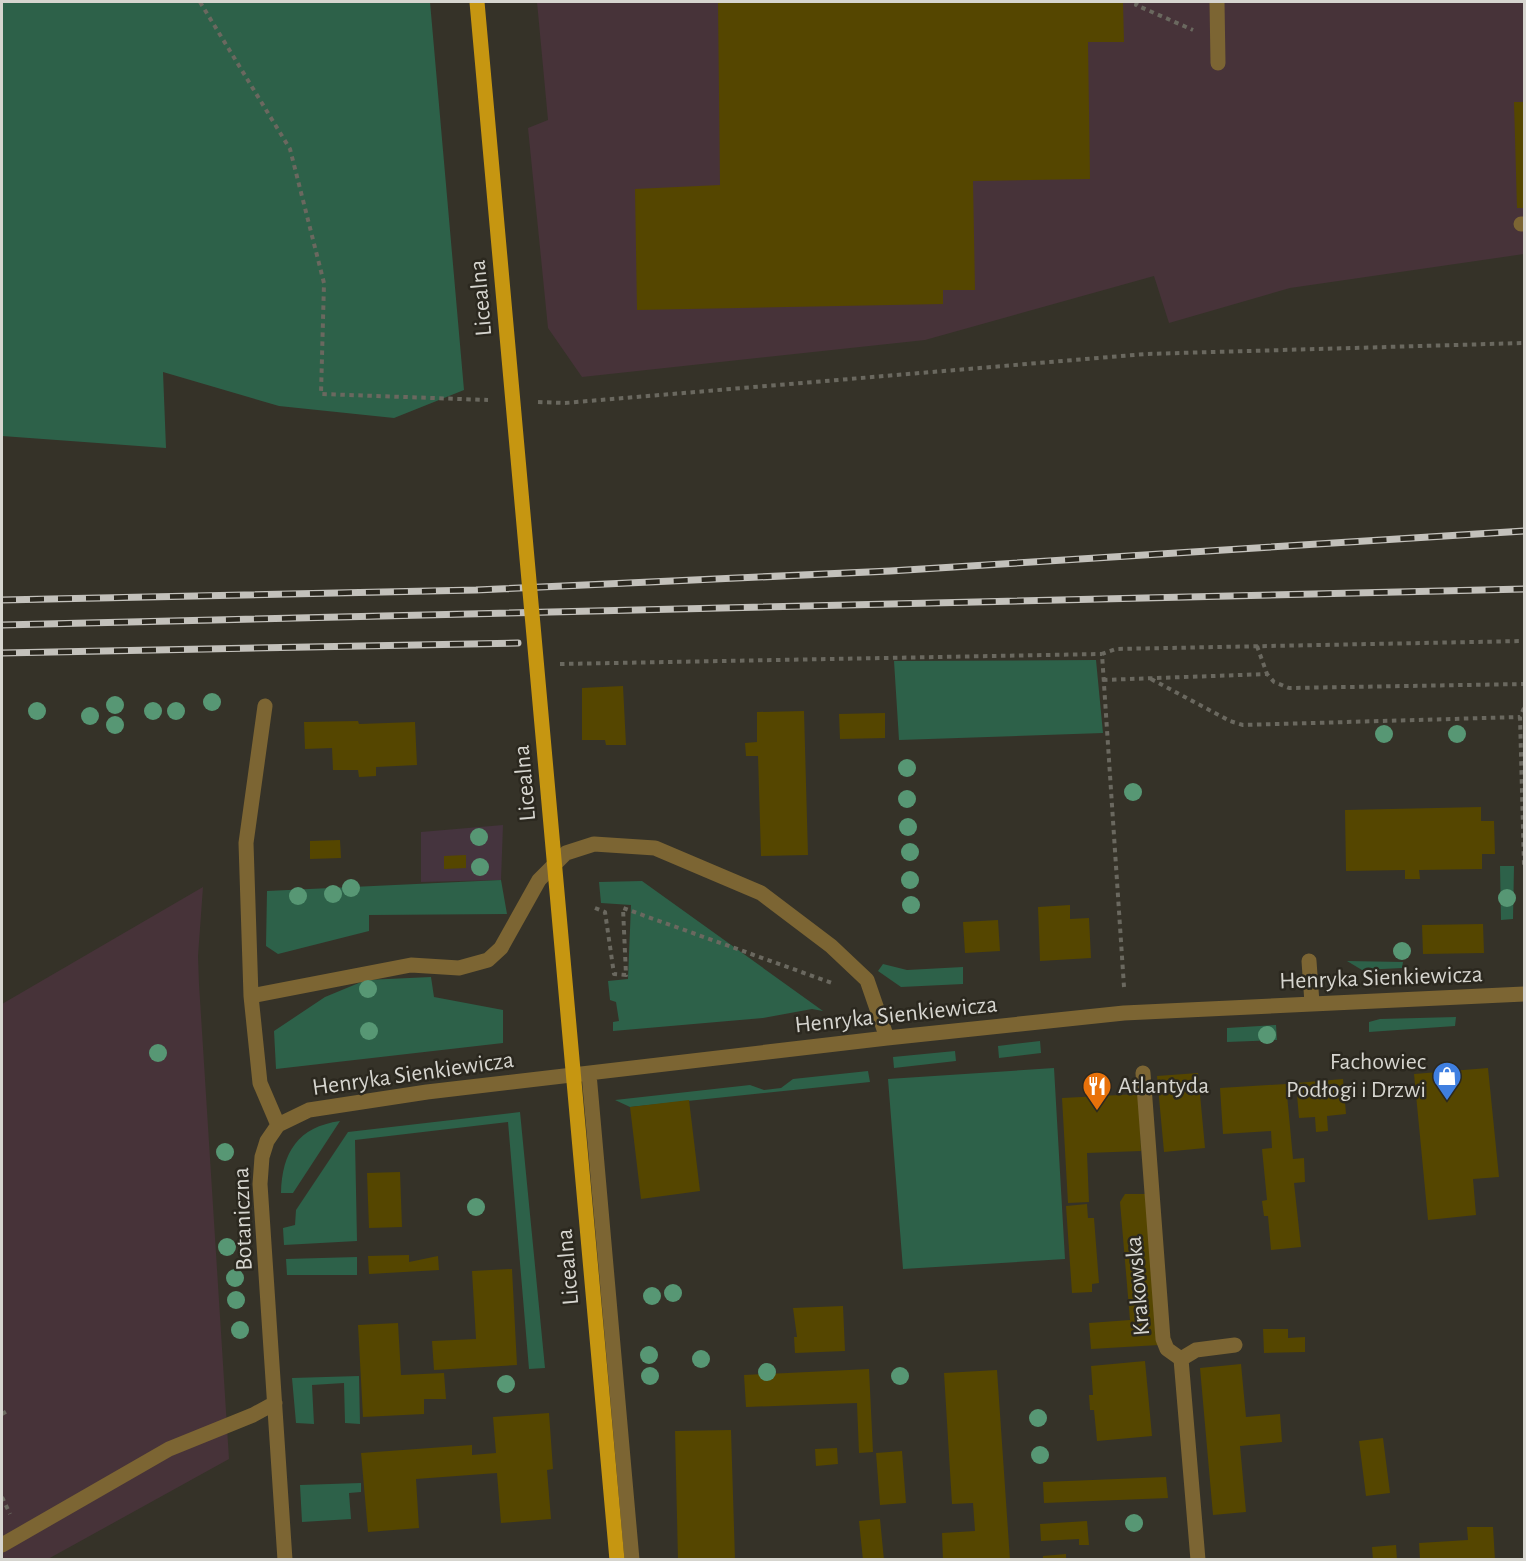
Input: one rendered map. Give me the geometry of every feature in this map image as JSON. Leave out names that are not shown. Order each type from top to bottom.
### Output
[{"type":"main road","name":"Licealna","points":[[477,2],[617,1560]]},
{"type":"street","points":[[1217,2],[1218,63]]},
{"type":"street","points":[[265,706],[246,843],[251,996],[260,1083],[264,1098],[278,1125]]},
{"type":"street","points":[[251,996],[411,964],[459,968],[488,960],[501,948],[539,880],[566,853],[594,844],[655,848],[761,893],[831,946],[867,980],[887,1038]]},
{"type":"street","points":[[1309,962],[1312,1003]]},
{"type":"street","name":"Henryka Sienkiewicza","points":[[278,1125],[309,1110],[427,1092],[887,1038],[1124,1013],[1524,994]]},
{"type":"street","name":"Krakowska","points":[[1143,1073],[1163,1339],[1167,1349],[1181,1359],[1198,1560]]},
{"type":"street","name":"Licealna","points":[[589,1074],[632,1560]]},
{"type":"street","name":"Botaniczna","points":[[278,1125],[267,1141],[262,1157],[260,1184],[285,1560]]},
{"type":"street","points":[[1181,1359],[1196,1350],[1234,1345]]},
{"type":"street","points":[[2,1545],[169,1449],[254,1415],[275,1403]]},
{"type":"path","points":[[200,2],[290,149],[324,283],[321,394],[495,401]]},
{"type":"path","points":[[1137,2],[1136,5],[1192,30],[1218,36]]},
{"type":"path","points":[[530,402],[565,403],[1145,354],[1524,343]]},
{"type":"path","points":[[552,664],[1102,654],[1116,650],[1524,641]]},
{"type":"path","points":[[1257,646],[1267,674],[1274,682],[1289,687],[1524,684]]},
{"type":"path","points":[[1102,654],[1124,987]]},
{"type":"path","points":[[1103,680],[1267,674]]},
{"type":"path","points":[[1150,678],[1230,721],[1243,725],[1520,717]]},
{"type":"path","points":[[1524,708],[1520,717],[1524,865]]},
{"type":"path","points":[[595,908],[605,912],[614,974],[626,975],[623,908],[840,986]]},
{"type":"path","points":[[2,1414],[9,1410]]},
{"type":"shaded area","points":[[537,2],[1524,2],[1524,254],[1290,288],[1169,323],[1154,276],[925,340],[582,377],[548,328],[528,128],[548,120]]},
{"type":"shaded area","points":[[503,825],[501,880],[421,882],[421,832]]},
{"type":"shaded area","points":[[203,887],[198,956],[199,984],[229,1459],[48,1559],[2,1559],[2,1004]]},
{"type":"green space","points":[[2,2],[430,2],[464,390],[394,418],[279,406],[163,372],[166,448],[2,436]]},
{"type":"green space","points":[[1096,660],[1103,733],[899,740],[894,661]]},
{"type":"green space","points":[[1500,866],[1514,866],[1513,919],[1501,920]]},
{"type":"green space","points":[[501,880],[507,914],[369,915],[369,931],[278,954],[266,946],[267,891]]},
{"type":"green space","points":[[642,881],[823,1011],[812,1009],[763,1018],[613,1031],[613,1022],[619,1021],[616,1002],[610,1000],[608,981],[628,979],[631,905],[601,903],[599,882]]},
{"type":"green space","points":[[1347,961],[1403,962],[1402,968],[1362,970]]},
{"type":"green space","points":[[883,964],[907,970],[963,967],[963,984],[901,987],[878,971]]},
{"type":"green space","points":[[431,977],[434,997],[503,1010],[503,1043],[276,1069],[274,1031],[325,997],[366,980]]},
{"type":"green space","points":[[1456,1017],[1455,1026],[1369,1032],[1369,1022],[1380,1019]]},
{"type":"green space","points":[[1276,1025],[1277,1040],[1227,1042],[1227,1028]]},
{"type":"green space","points":[[1040,1041],[1041,1053],[999,1058],[998,1046]]},
{"type":"green space","points":[[955,1051],[956,1061],[894,1068],[893,1057]]},
{"type":"green space","points":[[1054,1068],[1065,1259],[903,1269],[888,1079]]},
{"type":"green space","points":[[868,1071],[870,1082],[630,1107],[615,1100],[750,1085],[764,1090],[781,1088],[793,1079]]},
{"type":"green space","points":[[520,1112],[545,1368],[529,1369],[508,1122],[355,1140],[357,1241],[284,1245],[283,1228],[295,1225],[296,1210],[348,1132]]},
{"type":"green space","points":[[340,1121],[293,1193],[281,1193],[285,1165],[295,1144],[313,1129]]},
{"type":"green space","points":[[357,1257],[357,1275],[287,1275],[286,1259]]},
{"type":"green space","points":[[359,1376],[360,1424],[345,1423],[344,1383],[312,1385],[314,1424],[296,1423],[292,1378]]},
{"type":"green space","points":[[361,1483],[361,1492],[349,1493],[351,1519],[302,1522],[300,1485]]},
{"type":"building","points":[[718,2],[1123,2],[1124,42],[1088,42],[1090,179],[973,181],[975,290],[943,290],[943,304],[637,310],[635,189],[720,185]]},
{"type":"building","points":[[1514,102],[1524,102],[1524,208],[1517,208]]},
{"type":"building","points":[[623,686],[626,745],[606,745],[605,740],[582,740],[582,688]]},
{"type":"building","points":[[804,711],[808,855],[761,856],[758,756],[746,756],[745,743],[757,742],[757,712]]},
{"type":"building","points":[[885,713],[885,738],[840,739],[839,714]]},
{"type":"building","points":[[358,721],[359,724],[415,722],[417,765],[376,767],[376,776],[359,777],[358,770],[333,770],[332,748],[305,749],[304,722]]},
{"type":"building","points":[[1481,807],[1481,821],[1494,821],[1495,854],[1482,854],[1482,869],[1419,870],[1420,879],[1405,879],[1405,870],[1346,871],[1345,810]]},
{"type":"building","points":[[340,840],[341,858],[310,859],[310,841]]},
{"type":"building","points":[[466,855],[466,868],[444,869],[444,856]]},
{"type":"building","points":[[1070,905],[1070,919],[1089,918],[1091,958],[1040,961],[1038,907]]},
{"type":"building","points":[[998,920],[1000,951],[965,953],[963,922]]},
{"type":"building","points":[[1483,924],[1484,953],[1423,954],[1422,925]]},
{"type":"building","points":[[1488,1068],[1499,1177],[1473,1179],[1476,1215],[1428,1220],[1414,1074]]},
{"type":"building","points":[[1198,1073],[1205,1148],[1164,1152],[1157,1076]]},
{"type":"building","points":[[1343,1079],[1346,1114],[1327,1116],[1328,1131],[1316,1132],[1315,1117],[1299,1118],[1296,1083]]},
{"type":"building","points":[[1286,1084],[1293,1159],[1304,1158],[1305,1182],[1294,1183],[1301,1247],[1271,1250],[1268,1216],[1264,1216],[1262,1201],[1267,1200],[1262,1149],[1272,1148],[1271,1131],[1223,1134],[1220,1088]]},
{"type":"building","points":[[1139,1094],[1141,1151],[1087,1153],[1089,1202],[1068,1203],[1062,1098]]},
{"type":"building","points":[[689,1100],[700,1191],[641,1199],[630,1107]]},
{"type":"building","points":[[400,1172],[402,1227],[369,1228],[367,1173]]},
{"type":"building","points":[[1125,1194],[1148,1194],[1159,1345],[1091,1349],[1089,1323],[1130,1320],[1120,1202]]},
{"type":"building","points":[[1087,1204],[1088,1218],[1094,1218],[1099,1283],[1092,1284],[1092,1292],[1072,1293],[1066,1206]]},
{"type":"building","points":[[409,1255],[409,1262],[438,1256],[439,1270],[369,1274],[368,1256]]},
{"type":"building","points":[[512,1269],[517,1365],[434,1370],[432,1341],[476,1339],[472,1271]]},
{"type":"building","points":[[843,1306],[845,1351],[795,1353],[794,1337],[797,1337],[793,1308]]},
{"type":"building","points":[[398,1323],[401,1375],[444,1373],[446,1399],[424,1399],[424,1414],[363,1417],[358,1325]]},
{"type":"building","points":[[1263,1329],[1288,1329],[1288,1338],[1305,1337],[1305,1352],[1264,1353]]},
{"type":"building","points":[[1145,1361],[1152,1436],[1097,1441],[1094,1410],[1090,1410],[1089,1395],[1093,1395],[1091,1366]]},
{"type":"building","points":[[1241,1364],[1246,1417],[1280,1414],[1282,1442],[1240,1446],[1246,1512],[1213,1515],[1200,1368]]},
{"type":"building","points":[[869,1369],[873,1452],[859,1453],[857,1403],[746,1407],[744,1375]]},
{"type":"building","points":[[997,1370],[1010,1560],[943,1560],[942,1533],[975,1531],[973,1503],[952,1504],[944,1373]]},
{"type":"building","points":[[549,1413],[553,1469],[547,1470],[551,1519],[501,1523],[497,1473],[416,1479],[419,1528],[368,1532],[361,1453],[472,1445],[472,1455],[496,1453],[493,1417]]},
{"type":"building","points":[[731,1430],[735,1560],[678,1560],[675,1431]]},
{"type":"building","points":[[1383,1438],[1390,1493],[1366,1496],[1359,1441]]},
{"type":"building","points":[[837,1448],[838,1464],[816,1466],[815,1449]]},
{"type":"building","points":[[902,1451],[906,1503],[880,1505],[876,1453]]},
{"type":"building","points":[[1166,1477],[1168,1498],[1044,1503],[1043,1482]]},
{"type":"building","points":[[880,1519],[884,1560],[863,1560],[859,1521]]},
{"type":"building","points":[[1087,1521],[1089,1545],[1079,1545],[1079,1539],[1041,1541],[1040,1524]]},
{"type":"building","points":[[1467,1527],[1493,1527],[1495,1560],[1420,1560],[1419,1543],[1468,1540]]},
{"type":"building","points":[[1396,1545],[1397,1560],[1373,1560],[1372,1547]]},
{"type":"building","points":[[1066,1554],[1066,1560],[1043,1560],[1043,1556]]},
{"type":"railway","points":[[2,600],[476,590],[890,571],[1524,531]]},
{"type":"railway","points":[[2,625],[1524,589]]},
{"type":"railway","points":[[2,653],[518,643]]},
{"type":"place","name":"Fachowiec Podłogi i Drzwi","points":[[1447,1102]]},
{"type":"place","name":"Atlantyda","points":[[1097,1112]]}]
